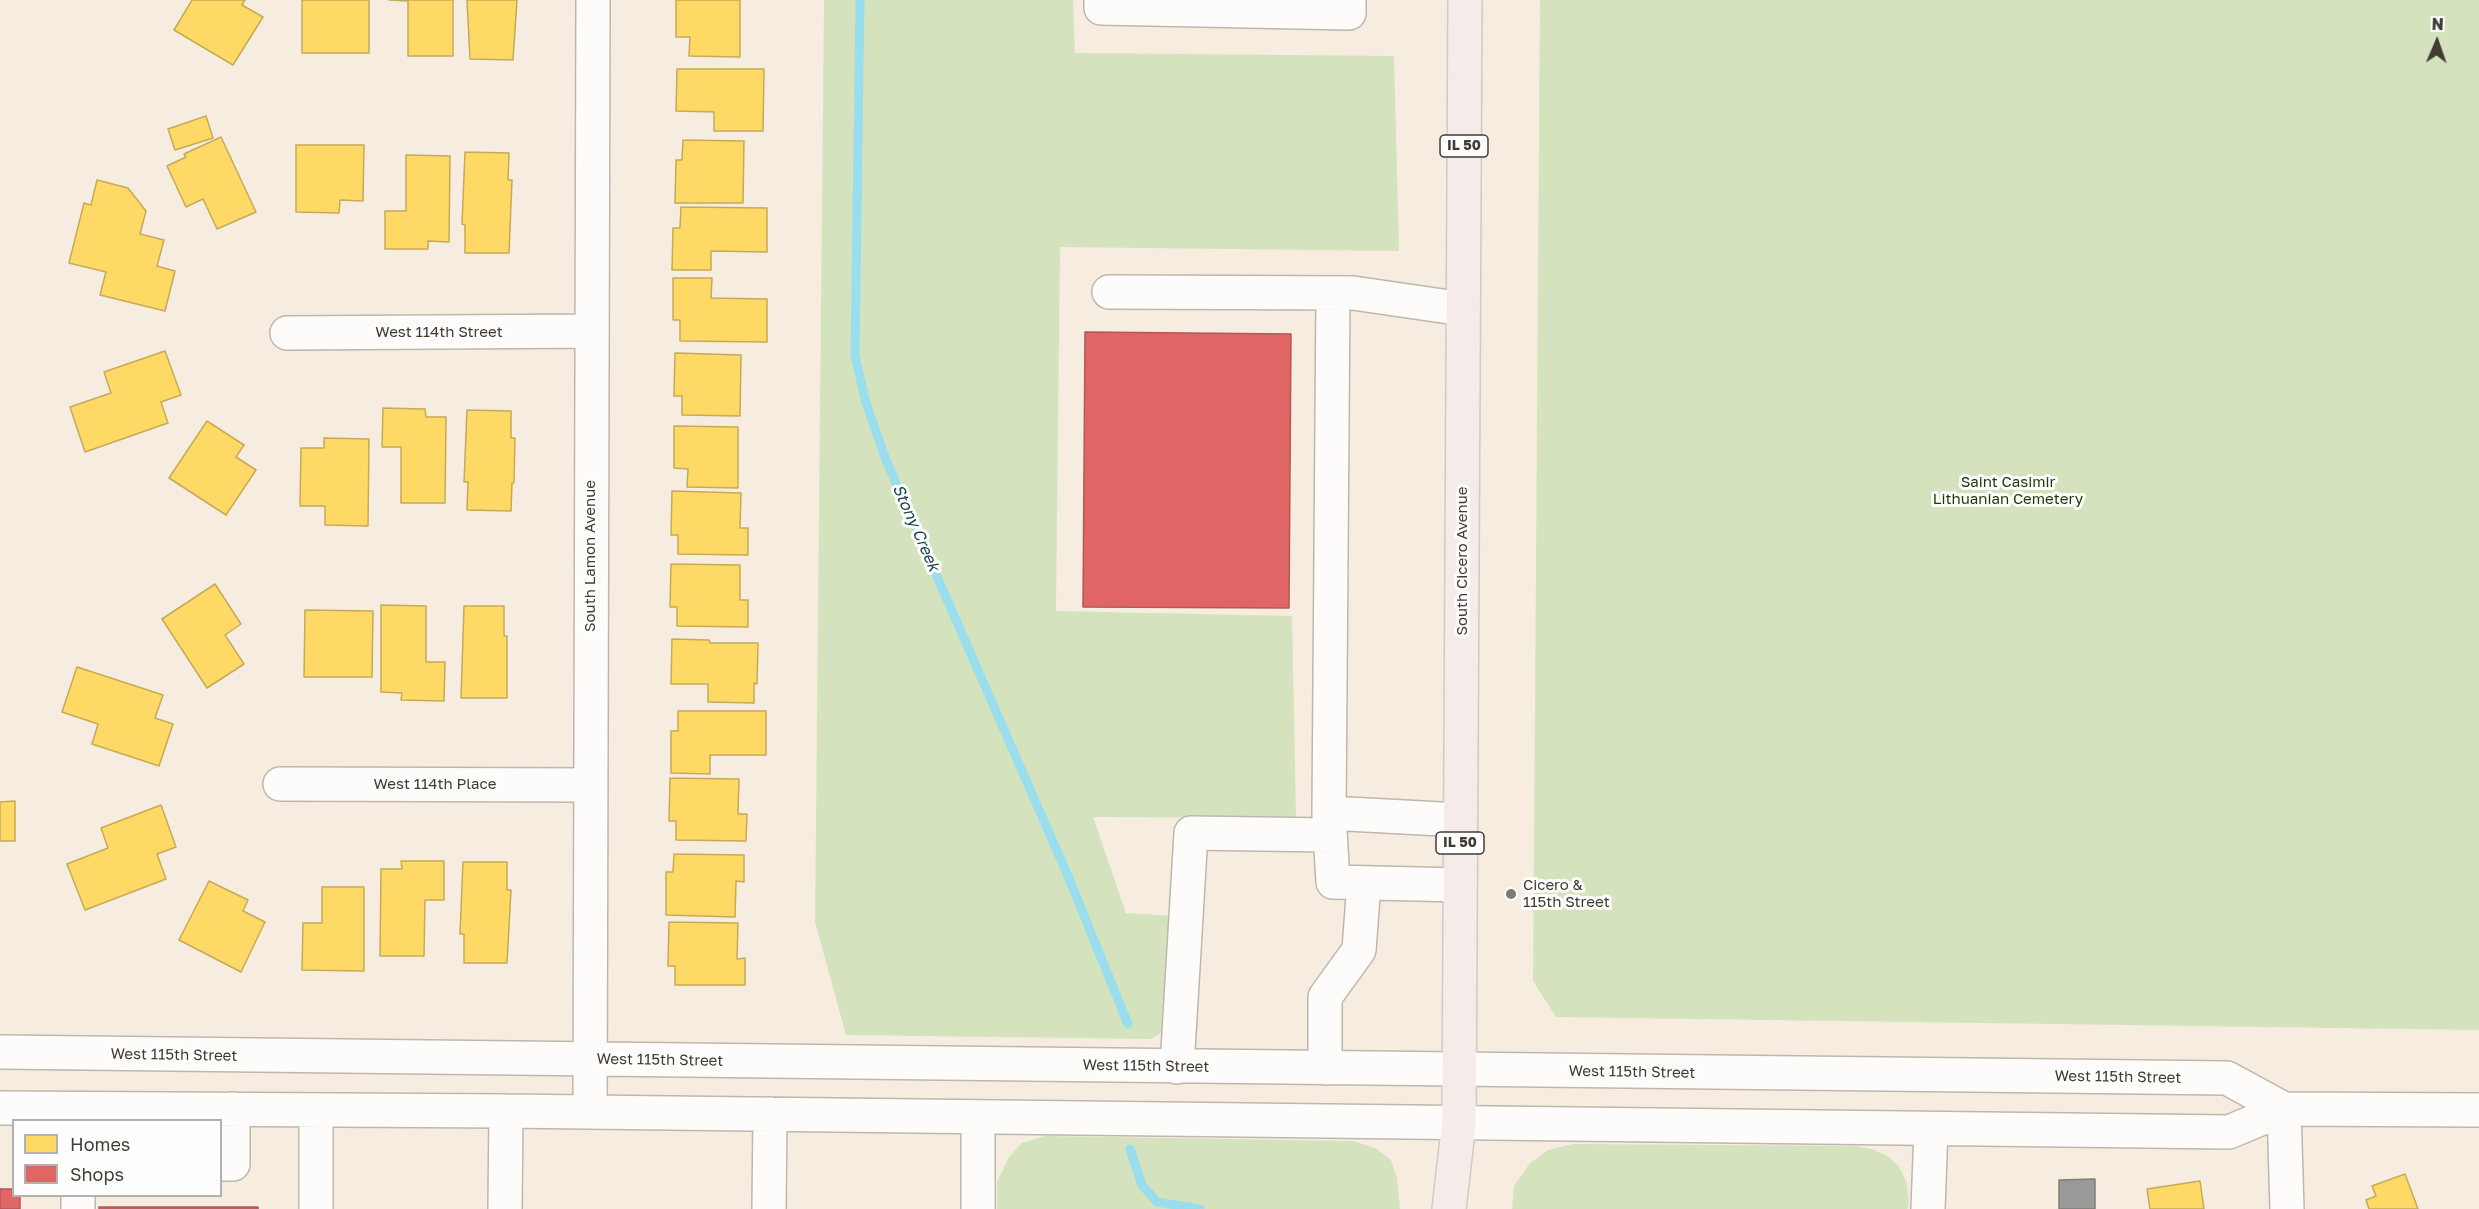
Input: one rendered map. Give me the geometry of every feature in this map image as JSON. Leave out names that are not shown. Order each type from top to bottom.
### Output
[{"type":"main road","name":"South Cicero Avenue","points":[[1459,1122],[1465,0]]},
{"type":"main road","name":"IL 50","points":[[1449,1209],[1459,1122]]},
{"type":"main road","name":"IL 50","points":[[1459,1122],[1470,1209]]},
{"type":"street","name":"South Lamon Avenue","points":[[590,1112],[591,331],[594,0]]},
{"type":"street","points":[[1101,0],[1101,9],[1349,14],[1349,0]]},
{"type":"street","points":[[1109,292],[1353,293],[1463,309]]},
{"type":"street","points":[[1333,293],[1329,824],[1333,882],[1460,885]]},
{"type":"street","name":"West 114th Street","points":[[287,333],[591,331]]},
{"type":"street","name":"West 114th Place","points":[[280,784],[590,784]]},
{"type":"street","points":[[1177,1067],[1191,833],[1329,824],[1460,820]]},
{"type":"street","points":[[1325,1068],[1325,997],[1359,950],[1364,882]]},
{"type":"street","name":"West 115th Street","points":[[0,1052],[2228,1078],[2284,1108]]},
{"type":"street","name":"West 115th Street","points":[[0,1107],[78,1115],[233,1109],[506,1111],[2229,1132],[2284,1108],[2479,1110]]},
{"type":"street","points":[[2284,1108],[2287,1209]]},
{"type":"street","points":[[222,1164],[233,1164],[233,1109]]},
{"type":"street","points":[[316,1110],[316,1209]]},
{"type":"street","points":[[505,1209],[506,1111]]},
{"type":"street","points":[[769,1209],[770,1114]]},
{"type":"street","points":[[978,1117],[978,1209]]},
{"type":"street","points":[[1928,1209],[1931,1129]]},
{"type":"green space","points":[[824,0],[1073,0],[1075,53],[1394,56],[1399,251],[1060,247],[1056,611],[1292,616],[1296,818],[1093,817],[1126,913],[1174,916],[1169,1028],[1151,1039],[846,1035],[815,922]]},
{"type":"green space","name":"Saint Casimir Lithuanian Cemetery","points":[[1540,0],[2479,0],[2479,1030],[1556,1017],[1533,981]]},
{"type":"green space","points":[[1045,1136],[1353,1141],[1375,1148],[1391,1160],[1397,1178],[1400,1209],[997,1209],[997,1182],[1009,1157],[1022,1143]]},
{"type":"green space","points":[[1573,1144],[1855,1146],[1872,1149],[1886,1155],[1898,1165],[1907,1183],[1909,1205],[1907,1209],[1512,1209],[1514,1186],[1530,1163],[1548,1150]]},
{"type":"building: Homes","points":[[192,0],[245,0],[242,5],[263,17],[233,65],[174,30]]},
{"type":"building: Homes","points":[[302,0],[369,0],[369,53],[302,53]]},
{"type":"building: Homes","points":[[389,0],[453,0],[453,56],[408,56],[408,1]]},
{"type":"building: Homes","points":[[467,0],[517,0],[513,60],[470,59]]},
{"type":"building: Homes","points":[[676,0],[740,0],[740,57],[689,56],[690,37],[676,37]]},
{"type":"building: Homes","points":[[677,69],[764,69],[763,131],[714,131],[714,112],[676,111]]},
{"type":"building: Homes","points":[[206,116],[213,138],[175,150],[168,129]]},
{"type":"building: Homes","points":[[221,137],[256,212],[217,229],[203,199],[186,207],[167,166],[186,157],[184,154]]},
{"type":"building: Homes","points":[[683,140],[744,141],[743,203],[675,203],[676,160],[682,160]]},
{"type":"building: Homes","points":[[296,145],[364,145],[363,201],[340,200],[339,213],[296,212]]},
{"type":"building: Homes","points":[[465,152],[509,153],[508,180],[512,180],[509,253],[465,253],[465,225],[462,224]]},
{"type":"building: Homes","points":[[406,155],[450,156],[449,242],[428,241],[428,249],[385,249],[385,211],[406,211]]},
{"type":"building: Homes","points":[[97,180],[128,188],[146,211],[140,234],[164,240],[157,266],[175,271],[165,311],[100,295],[106,272],[69,263],[84,203],[91,205]]},
{"type":"building: Homes","points":[[681,207],[767,208],[767,252],[711,251],[711,270],[672,270],[673,228],[680,228]]},
{"type":"building: Homes","points":[[673,278],[712,278],[711,298],[767,299],[767,342],[680,341],[680,320],[673,320]]},
{"type":"building: Homes","points":[[165,351],[181,395],[161,402],[168,423],[85,452],[70,407],[111,393],[104,372]]},
{"type":"building: Homes","points":[[675,353],[741,355],[740,416],[682,415],[682,396],[674,396]]},
{"type":"building: Homes","points":[[383,408],[425,409],[426,417],[446,417],[445,503],[401,503],[401,447],[382,447]]},
{"type":"building: Homes","points":[[467,410],[511,411],[511,438],[515,438],[511,511],[467,510],[468,482],[464,482]]},
{"type":"building: Homes","points":[[207,421],[244,445],[236,457],[256,470],[226,515],[169,478]]},
{"type":"building: Homes","points":[[674,426],[738,427],[738,488],[687,487],[688,469],[674,468]]},
{"type":"building: Homes","points":[[324,438],[369,439],[368,526],[325,525],[325,506],[300,506],[301,448],[324,448]]},
{"type":"building: Homes","points":[[672,491],[741,493],[740,528],[748,528],[748,555],[678,554],[678,535],[671,535]]},
{"type":"building: Homes","points":[[671,564],[740,565],[740,600],[748,600],[748,627],[677,626],[677,607],[670,607]]},
{"type":"building: Homes","points":[[215,584],[241,624],[225,635],[244,664],[207,688],[162,619]]},
{"type":"building: Homes","points":[[381,605],[426,606],[426,662],[445,662],[444,701],[401,700],[402,693],[381,692]]},
{"type":"building: Homes","points":[[464,606],[504,606],[504,636],[507,636],[507,698],[461,698]]},
{"type":"building: Homes","points":[[305,610],[373,611],[372,677],[304,677]]},
{"type":"building: Homes","points":[[672,639],[709,640],[710,643],[758,643],[754,703],[708,702],[708,684],[671,684]]},
{"type":"building: Homes","points":[[77,667],[163,695],[155,718],[173,724],[159,766],[92,744],[98,724],[62,712]]},
{"type":"building: Homes","points":[[678,711],[766,711],[766,755],[710,755],[710,774],[671,773],[671,731],[678,731]]},
{"type":"building: Homes","points":[[670,778],[739,779],[738,814],[747,814],[746,841],[676,840],[676,821],[669,821]]},
{"type":"building: Homes","points":[[15,801],[15,841],[0,841],[0,802]]},
{"type":"building: Homes","points":[[161,805],[176,847],[157,854],[166,879],[85,910],[67,864],[108,848],[101,828]]},
{"type":"building: Homes","points":[[674,854],[744,855],[744,882],[736,881],[735,917],[666,915],[666,872],[673,872]]},
{"type":"building: Homes","points":[[401,861],[444,861],[444,900],[425,900],[424,956],[380,956],[381,869],[402,869]]},
{"type":"building: Homes","points":[[463,862],[507,862],[507,890],[511,890],[507,963],[464,963],[464,934],[460,934]]},
{"type":"building: Homes","points":[[209,881],[248,900],[243,911],[265,922],[241,972],[179,940]]},
{"type":"building: Homes","points":[[322,887],[364,887],[364,971],[302,970],[303,923],[322,923]]},
{"type":"building: Homes","points":[[669,922],[738,923],[737,959],[745,958],[745,985],[675,985],[675,966],[668,966]]},
{"type":"building: Homes","points":[[2405,1174],[2418,1209],[2369,1209],[2366,1200],[2376,1196],[2372,1186]]},
{"type":"building: Homes","points":[[2200,1181],[2204,1209],[2150,1209],[2147,1189]]},
{"type":"building: Shops","points":[[1085,332],[1291,334],[1289,608],[1083,607]]},
{"type":"building: Shops","points":[[0,1189],[12,1189],[12,1197],[20,1197],[20,1209],[0,1209]]},
{"type":"building: Shops","points":[[99,1207],[258,1207],[258,1209],[99,1209]]},
{"type":"building: Industry","points":[[2095,1179],[2095,1209],[2059,1209],[2059,1180]]},
{"type":"waterway","name":"Stony Creek","points":[[860,0],[855,356],[866,403],[886,460],[1068,876],[1128,1024]]},
{"type":"waterway","name":"Stony Creek","points":[[1130,1149],[1142,1185],[1157,1202],[1200,1209]]},
{"type":"place","name":"Cicero & 115th Street","points":[[1511,894]]}]
